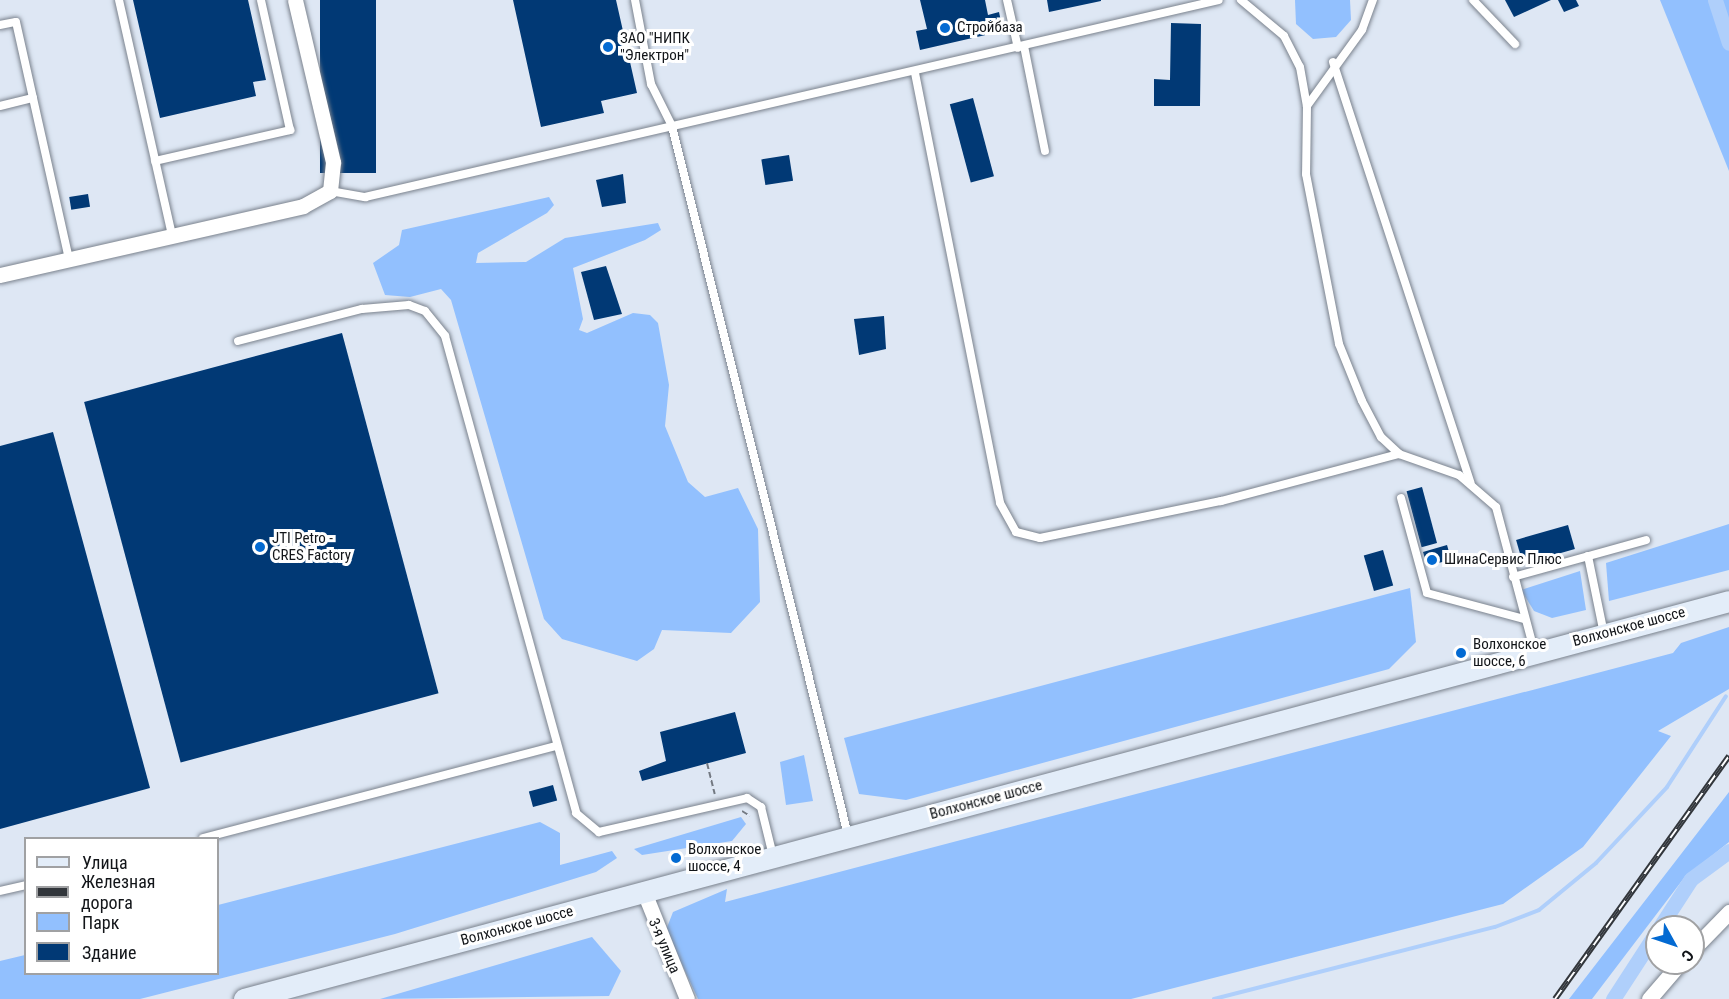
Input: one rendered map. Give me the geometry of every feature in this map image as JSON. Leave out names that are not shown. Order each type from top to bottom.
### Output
[{"type":"main road","name":"Волхонское шоссе","points":[[244,999],[1729,601]]},
{"type":"street","points":[[0,275],[303,206],[330,191],[333,162],[295,0]]},
{"type":"street","name":"3-я улица","points":[[644,892],[687,999]]},
{"type":"street","points":[[1705,937],[1729,912]]},
{"type":"street","points":[[1649,999],[1670,975]]},
{"type":"lane","points":[[119,0],[172,236]]},
{"type":"lane","points":[[155,161],[290,130],[261,0]]},
{"type":"lane","points":[[635,0],[651,84],[672,126],[849,837]]},
{"type":"lane","points":[[1007,0],[1021,47],[1045,151]]},
{"type":"lane","points":[[330,191],[364,197],[915,73],[1219,0]]},
{"type":"lane","points":[[1241,0],[1284,36],[1300,68],[1307,106],[1306,174],[1339,344],[1381,436],[1399,454],[1471,483],[1496,507],[1513,578],[1535,652]]},
{"type":"lane","points":[[1307,106],[1334,62],[1362,30],[1373,0]]},
{"type":"lane","points":[[1473,0],[1515,44]]},
{"type":"lane","points":[[0,25],[16,21],[69,259]]},
{"type":"lane","points":[[1334,62],[1471,483]]},
{"type":"lane","points":[[915,73],[1000,503],[1016,532],[1040,538],[1199,506],[1399,454]]},
{"type":"lane","points":[[0,105],[33,98]]},
{"type":"lane","points":[[238,341],[362,309],[409,305],[436,322],[446,336],[576,813],[599,832],[747,798],[761,807],[774,857]]},
{"type":"lane","points":[[1401,498],[1427,593],[1524,618]]},
{"type":"lane","points":[[1513,578],[1646,540]]},
{"type":"lane","points":[[1588,556],[1605,634]]},
{"type":"lane","points":[[207,837],[556,746]]},
{"type":"lane","points":[[0,891],[24,885]]},
{"type":"green space","points":[[1295,0],[1350,0],[1351,20],[1336,37],[1313,39],[1296,24]]},
{"type":"green space","points":[[1660,0],[1729,0],[1729,171]]},
{"type":"green space","points":[[549,197],[554,205],[547,213],[478,253],[476,263],[526,262],[565,238],[658,223],[661,230],[645,240],[573,268],[583,319],[579,330],[587,333],[633,313],[650,315],[658,323],[669,385],[665,426],[688,482],[705,497],[738,488],[758,529],[760,602],[731,633],[662,630],[654,649],[637,661],[562,639],[544,619],[451,300],[441,289],[410,297],[385,295],[373,263],[399,245],[402,230]]},
{"type":"green space","points":[[1729,524],[1729,570],[1609,601],[1606,563]]},
{"type":"green space","points":[[1580,571],[1586,610],[1552,618],[1534,611],[1521,590]]},
{"type":"green space","points":[[1410,588],[1416,642],[1389,669],[906,800],[859,794],[844,738]]},
{"type":"green space","points":[[1729,627],[1729,689],[1658,731],[1671,736],[1583,847],[1503,904],[1131,999],[698,999],[666,930],[673,912],[727,889],[725,902],[1673,653],[1681,643]]},
{"type":"green space","points":[[804,755],[813,801],[786,805],[780,762]]},
{"type":"green space","points":[[1729,792],[1729,842],[1684,878],[1656,915],[1645,915],[1645,929],[1592,999],[1569,999]]},
{"type":"green space","points":[[741,817],[746,824],[732,841],[642,855],[634,849]]},
{"type":"green space","points":[[540,822],[560,833],[560,865],[612,851],[617,858],[596,872],[395,934],[140,999],[0,999],[0,961],[24,955],[24,975],[219,975],[219,905]]},
{"type":"green space","points":[[592,937],[621,971],[609,996],[380,999]]},
{"type":"building","points":[[133,0],[248,0],[266,80],[253,82],[256,96],[160,118]]},
{"type":"building","points":[[320,0],[376,0],[376,173],[320,173]]},
{"type":"building","points":[[513,0],[616,0],[637,93],[601,101],[604,113],[541,127]]},
{"type":"building","points":[[920,0],[985,0],[988,15],[999,12],[1003,31],[920,50],[916,31],[927,29]]},
{"type":"building","points":[[1047,0],[1101,0],[1101,1],[1049,12]]},
{"type":"building","points":[[1505,0],[1551,0],[1514,17]]},
{"type":"building","points":[[1558,0],[1576,0],[1579,6],[1564,12]]},
{"type":"building","points":[[1171,23],[1201,24],[1200,106],[1154,106],[1154,79],[1170,80]]},
{"type":"building","points":[[973,98],[994,176],[971,182],[950,104]]},
{"type":"building","points":[[789,155],[793,181],[765,185],[761,159]]},
{"type":"building","points":[[623,174],[626,203],[602,207],[596,180]]},
{"type":"building","points":[[88,194],[90,207],[71,210],[69,197]]},
{"type":"building","points":[[606,266],[622,314],[594,320],[581,272]]},
{"type":"building","points":[[884,316],[886,349],[859,355],[854,319]]},
{"type":"building","name":"JTI Petro - CRES Factory","points":[[342,333],[439,693],[181,762],[84,402]]},
{"type":"building","points":[[53,432],[150,788],[0,829],[0,446]]},
{"type":"building","points":[[1422,487],[1437,543],[1422,547],[1407,491]]},
{"type":"building","points":[[1568,525],[1575,549],[1523,564],[1516,540]]},
{"type":"building","points":[[1447,545],[1451,559],[1427,566],[1423,552]]},
{"type":"building","points":[[1383,550],[1393,586],[1374,591],[1364,556]]},
{"type":"building","points":[[735,712],[746,753],[642,781],[639,771],[666,761],[660,732]]},
{"type":"building","points":[[553,785],[557,800],[533,807],[529,791]]},
{"type":"waterway","points":[[1715,0],[1729,43]]},
{"type":"waterway","points":[[1214,999],[1495,927],[1539,910],[1596,863],[1667,787],[1726,696]]},
{"type":"waterway","points":[[1613,999],[1691,879],[1729,851]]},
{"type":"railway","points":[[1555,999],[1729,756]]},
{"type":"place","name":"Стройбаза","points":[[945,28]]},
{"type":"place","name":"ЗАО \"НИПК \"Электрон\"","points":[[608,47]]},
{"type":"place","name":"JTI Petro - CRES Factory","points":[[260,547]]},
{"type":"place","name":"ШинаСервис Плюс","points":[[1432,560]]},
{"type":"place","name":"Волхонское шоссе, 6","points":[[1461,653]]},
{"type":"place","name":"Волхонское шоссе, 4","points":[[676,858]]}]
